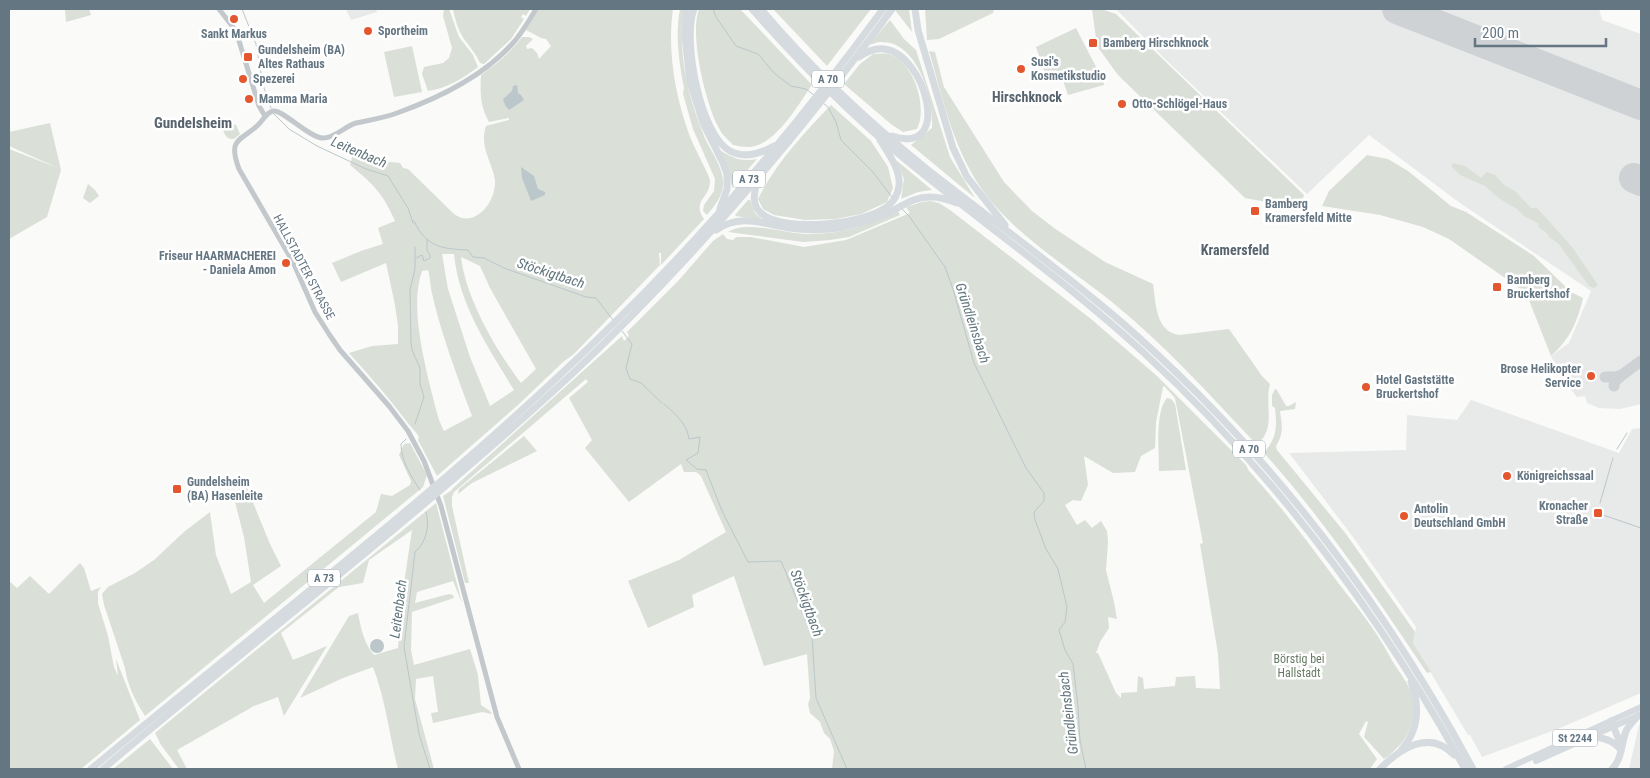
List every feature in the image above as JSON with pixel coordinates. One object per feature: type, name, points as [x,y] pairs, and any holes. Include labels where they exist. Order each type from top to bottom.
[{"type":"highway","points":[[686,9],[686,57],[690,82],[703,123],[727,174],[727,189],[722,218],[707,234]]},
{"type":"highway","points":[[694,9],[691,16],[690,35],[694,75],[699,96],[713,133],[725,148],[745,156],[755,154],[778,144]]},
{"type":"highway","name":"A 70","points":[[752,9],[817,79],[876,134],[1115,327],[1202,409],[1258,469],[1298,516],[1349,583],[1404,664],[1465,769]]},
{"type":"highway","name":"A 70","points":[[762,9],[820,72],[886,134],[1104,308],[1208,405],[1270,472],[1329,544],[1394,636],[1443,715],[1473,769]]},
{"type":"highway","name":"A 73","points":[[842,70],[854,59],[881,18],[883,9]]},
{"type":"highway","name":"A 73","points":[[103,769],[422,507],[490,448],[611,332],[707,234],[758,178],[881,18],[892,9]]},
{"type":"highway","points":[[916,9],[918,30],[947,132],[961,166],[984,200],[1017,238]]},
{"type":"highway","points":[[854,59],[873,50],[891,50],[899,54],[907,62],[920,81],[929,117],[924,130],[917,137],[907,140],[886,134]]},
{"type":"highway","name":"A 73","points":[[722,218],[778,144],[815,105]]},
{"type":"highway","points":[[722,218],[812,230],[857,224],[893,206],[899,185],[897,172],[890,156],[876,134]]},
{"type":"highway","points":[[758,178],[754,193],[756,206],[762,214],[773,220],[801,224],[830,224],[847,221],[920,198],[933,196],[962,205]]},
{"type":"highway","name":"A 73","points":[[91,769],[395,520],[571,370]]},
{"type":"highway","points":[[1397,755],[1411,736],[1417,718],[1416,696],[1404,664]]},
{"type":"highway","points":[[1620,750],[1628,728],[1640,714]]},
{"type":"highway","points":[[1612,724],[1619,740],[1620,750],[1619,759],[1612,769]]},
{"type":"highway","points":[[1591,737],[1609,740],[1620,750]]},
{"type":"highway","points":[[1380,769],[1397,755],[1418,743],[1436,742],[1444,745],[1465,769]]},
{"type":"main road","name":"St 2244","points":[[1517,769],[1591,737],[1641,707]]},
{"type":"main road","name":"St 2244","points":[[1506,769],[1640,714]]},
{"type":"street","points":[[219,9],[236,31],[260,106],[270,113],[281,113],[303,130],[320,138],[326,138],[350,126],[396,113],[466,81],[491,64],[512,44],[536,9]]},
{"type":"street","name":"HALLSTADTER STRASSE","points":[[270,113],[236,144],[234,153],[239,169],[293,262],[315,312],[328,334],[401,422],[431,476],[441,506],[495,711],[503,734],[520,769]]},
{"type":"shaded area","points":[[346,9],[376,9],[377,12],[351,20]]},
{"type":"shaded area","points":[[1116,9],[1599,9],[1602,20],[1641,34],[1641,404],[1620,409],[1599,408],[1587,403],[1585,396],[1577,397],[1559,375],[1551,356],[1569,343],[1591,291],[1460,203],[1369,135],[1307,194],[1164,58]]},
{"type":"shaded area","points":[[517,85],[518,93],[524,100],[509,110],[503,99],[512,91],[513,86]]},
{"type":"shaded area","points":[[521,167],[534,176],[538,189],[545,192],[545,195],[531,201],[522,178]]},
{"type":"shaded area","points":[[1471,400],[1619,453],[1632,429],[1641,428],[1641,693],[1560,728],[1482,757],[1413,643],[1416,627],[1353,537],[1289,453],[1406,450],[1407,415],[1457,420]]},
{"type":"shaded area","points":[[374,639],[380,639],[384,646],[380,653],[374,653],[370,649],[370,643]]},
{"type":"shaded area","points":[[1641,724],[1641,769],[1629,769],[1639,725]]},
{"type":"green space","points":[[89,9],[91,15],[66,22],[65,10]]},
{"type":"green space","points":[[444,9],[449,9],[459,37],[473,55],[478,67],[454,82],[428,91],[422,74],[424,67],[443,63],[449,58],[452,48],[443,16]]},
{"type":"green space","points":[[453,9],[530,9],[526,16],[523,14],[521,17],[524,19],[511,39],[484,64],[480,63],[462,36]]},
{"type":"green space","points":[[539,9],[673,9],[671,40],[676,88],[689,134],[710,180],[708,191],[700,203],[704,219],[661,265],[661,253],[659,253],[660,265],[574,354],[437,476],[418,440],[419,437],[349,353],[372,346],[398,344],[395,305],[386,263],[341,282],[332,263],[383,244],[378,228],[395,221],[377,190],[350,165],[353,154],[372,160],[400,163],[403,168],[408,169],[457,216],[470,218],[483,211],[491,199],[495,185],[484,141],[486,126],[509,120],[509,118],[489,122],[481,99],[481,75],[503,58],[522,37],[533,39],[526,46],[527,49],[532,48],[537,53],[539,59],[551,46],[546,39],[526,30]],"holes":[[[442,254],[454,254],[457,273],[468,308],[485,342],[514,390],[490,406],[470,357],[448,289]],[[461,257],[480,266],[490,288],[536,369],[521,383],[492,340],[476,307],[469,290]],[[428,270],[439,321],[472,416],[444,431],[431,390],[419,331],[417,299],[422,271]]]},
{"type":"green space","points":[[680,9],[683,9],[682,42],[685,73],[693,105],[704,136],[718,163],[723,181],[716,204],[707,215],[703,211],[704,205],[714,191],[715,179],[693,129],[683,94],[684,88],[678,39]]},
{"type":"green space","points":[[699,9],[740,9],[812,85],[785,123],[777,132],[759,145],[749,147],[733,145],[721,132],[715,119],[709,105],[700,70],[696,35],[696,20]]},
{"type":"green space","points":[[773,9],[871,9],[827,66]]},
{"type":"green space","points":[[909,9],[912,32],[895,10]]},
{"type":"green space","points":[[925,9],[994,9],[993,13],[939,39],[927,40]]},
{"type":"green space","points":[[1092,9],[1101,9],[1116,14],[1304,195],[1300,208],[1245,198],[1118,75],[1097,46]]},
{"type":"green space","points":[[890,20],[904,39],[916,50],[950,157],[975,198],[911,145],[932,128],[930,102],[921,74],[914,61],[904,51],[893,44],[880,42],[869,45]]},
{"type":"green space","points":[[1076,28],[1103,78],[1104,85],[1068,95],[1060,72],[1045,73],[1036,47]]},
{"type":"green space","points":[[412,46],[422,92],[394,97],[384,52]]},
{"type":"green space","points":[[929,51],[935,52],[944,87],[1004,182],[1032,211],[1105,262],[1153,284],[1158,315],[1165,328],[1171,332],[1179,335],[1229,329],[1262,376],[1270,384],[1267,431],[1257,445],[1150,335],[1112,302],[1040,248],[992,202],[979,185],[962,153],[943,102]]},
{"type":"green space","points":[[873,54],[889,54],[898,59],[912,75],[920,98],[920,120],[917,129],[903,132],[892,125],[844,84],[860,64]]},
{"type":"green space","points":[[831,105],[871,141],[888,167],[893,188],[887,202],[861,214],[836,219],[805,220],[774,215],[763,209],[758,199],[773,173],[781,161]]},
{"type":"green space","points":[[50,123],[61,170],[47,217],[9,239],[9,149],[58,168],[9,146],[9,132]]},
{"type":"green space","points":[[233,124],[236,125],[240,134],[234,139],[229,139],[222,128]]},
{"type":"green space","points":[[718,149],[736,158],[745,160],[757,159],[732,188],[730,177]]},
{"type":"green space","points":[[1367,155],[1388,159],[1408,171],[1451,206],[1466,212],[1534,256],[1571,292],[1583,298],[1572,330],[1551,356],[1527,295],[1449,239],[1423,227],[1380,215],[1322,206],[1329,191]]},
{"type":"green space","points":[[896,160],[932,190],[918,192],[901,199],[904,179]]},
{"type":"green space","points":[[1453,163],[1465,166],[1481,178],[1487,172],[1495,175],[1504,185],[1515,191],[1531,208],[1537,208],[1572,247],[1598,285],[1594,288],[1589,286],[1558,243],[1538,227],[1539,224],[1524,216],[1485,186],[1460,175],[1451,166]]},
{"type":"green space","points":[[88,184],[99,196],[90,203],[83,198]]},
{"type":"green space","points":[[750,200],[755,213],[761,220],[735,215]]},
{"type":"green space","name":"Börstig bei Hallstadt","points":[[931,201],[939,203],[950,210],[1091,319],[1157,376],[1246,465],[1296,526],[1365,618],[1407,683],[1412,695],[1413,719],[1407,735],[1391,754],[1384,759],[1364,737],[1368,722],[1366,721],[1359,734],[1377,759],[1370,769],[832,769],[834,751],[830,739],[824,733],[820,722],[810,713],[808,704],[810,698],[807,654],[764,666],[734,576],[692,595],[694,607],[648,628],[628,581],[679,560],[726,532],[701,476],[696,472],[684,472],[681,464],[629,502],[585,448],[592,440],[569,398],[588,382],[586,379],[454,492],[452,506],[469,583],[465,583],[443,496],[452,490],[622,336],[624,341],[629,336],[627,332],[679,280],[713,241],[723,234],[727,239],[733,240],[736,237],[751,237],[804,247],[846,240],[910,213],[906,207]],"holes":[[[1163,387],[1175,398],[1203,543],[1200,544],[1218,654],[1220,689],[1196,688],[1195,676],[1176,677],[1175,686],[1144,689],[1143,678],[1138,676],[1137,692],[1121,693],[1121,698],[1116,693],[1098,653],[1096,653],[1100,642],[1109,628],[1108,617],[1117,619],[1106,570],[1107,531],[1101,521],[1092,528],[1085,520],[1077,525],[1065,505],[1073,500],[1081,501],[1088,485],[1084,456],[1113,473],[1135,472],[1141,456],[1155,448],[1156,422]]]},
{"type":"green space","points":[[898,211],[900,215],[849,237],[830,240],[803,242],[728,232],[736,228],[756,227],[800,234],[822,234],[866,224]]},
{"type":"green space","points":[[1275,389],[1286,406],[1296,402],[1295,409],[1280,411],[1282,429],[1276,446],[1277,450],[1346,534],[1415,632],[1413,643],[1431,672],[1427,673],[1329,532],[1264,453],[1275,432],[1275,408],[1272,406],[1272,395]]},
{"type":"green space","points":[[1167,398],[1171,399],[1175,404],[1186,470],[1159,471],[1159,422],[1163,404]]},
{"type":"green space","points":[[524,436],[537,451],[472,483],[458,494],[459,489]]},
{"type":"green space","points":[[410,443],[427,475],[423,487],[145,716],[130,687],[104,605],[102,594],[108,587],[135,573],[154,560],[185,531],[210,512],[216,555],[231,594],[251,582],[244,537],[234,498],[239,491],[240,485],[245,483],[281,566],[253,585],[264,603],[376,512],[381,494],[392,496],[410,485],[411,481],[399,455],[404,444]]},
{"type":"green space","points":[[436,503],[462,603],[453,581],[417,592],[415,603],[449,594],[453,595],[454,598],[412,612],[411,650],[414,665],[470,649],[478,675],[481,705],[492,714],[482,712],[433,723],[431,713],[438,712],[433,676],[416,679],[415,699],[434,769],[398,769],[384,705],[373,667],[343,678],[300,698],[349,616],[358,613],[365,641],[374,655],[398,648],[402,597],[412,530],[369,560],[363,583],[339,587],[281,633],[293,660],[327,646],[284,716],[278,697],[254,706],[177,750],[187,769],[179,769],[161,745],[155,733]]},
{"type":"green space","points":[[80,563],[84,568],[91,591],[101,587],[98,592],[98,603],[108,636],[114,667],[118,676],[116,659],[140,720],[81,769],[9,769],[9,581],[17,588],[30,576],[49,594]]},
{"type":"green space","points":[[150,739],[173,769],[113,769]]},
{"type":"waterway","name":"Leitenbach","points":[[242,9],[256,44],[263,85],[271,108]]},
{"type":"waterway","name":"Gründleinsbach","points":[[713,9],[716,17],[736,46],[758,54],[774,73],[791,86],[806,89],[814,95]]},
{"type":"waterway","name":"Gründleinsbach","points":[[823,103],[828,107],[836,122],[841,140],[872,171],[892,197]]},
{"type":"waterway","name":"Leitenbach","points":[[274,114],[289,129],[317,146],[366,169],[388,176],[408,208],[413,223]]},
{"type":"waterway","name":"Gründleinsbach","points":[[902,209],[945,267],[974,363],[1026,468],[1044,493],[1044,501],[1034,512],[1035,520],[1046,549],[1058,569],[1067,607],[1065,622],[1059,630],[1065,650],[1073,664],[1080,741],[1086,769]]},
{"type":"waterway","name":"Stöckigtbach","points":[[414,221],[424,236],[436,245],[450,249],[468,250],[473,257],[484,258],[504,268],[586,297],[596,298],[613,320]]},
{"type":"waterway","points":[[416,258],[422,255],[424,261],[430,258],[427,250],[427,240]]},
{"type":"waterway","name":"Leitenbach","points":[[415,247],[415,269],[410,290],[411,342],[412,350],[420,368],[420,384],[424,397],[415,424]]},
{"type":"waterway","name":"Stöckigtbach","points":[[622,331],[632,344],[626,368],[630,379],[641,383],[662,403]]},
{"type":"waterway","name":"Stöckigtbach","points":[[664,404],[683,424],[689,439],[700,437],[698,453],[686,460],[697,469],[706,470],[722,511],[748,562],[781,561],[812,636],[816,698],[847,769]]},
{"type":"waterway","points":[[1617,449],[1627,433]]},
{"type":"waterway","name":"Leitenbach","points":[[406,439],[401,444],[401,450],[407,468],[420,490]]},
{"type":"waterway","points":[[1600,503],[1613,458]]},
{"type":"waterway","name":"Leitenbach","points":[[426,512],[428,523],[426,534],[422,544],[415,552],[404,647],[419,734],[430,769]]},
{"type":"waterway","points":[[1602,512],[1603,515],[1641,528]]},
{"type":"taxiway","points":[[1622,375],[1641,361]]},
{"type":"taxiway","points":[[1605,377],[1622,375],[1615,381],[1614,386]]},
{"type":"runway","points":[[1397,9],[1641,105]]},
{"type":"runway","points":[[1634,178],[1641,181]]},
{"type":"place","name":"Sankt Markus","points":[[234,19]]},
{"type":"place","name":"Sportheim","points":[[368,31]]},
{"type":"place","name":"Bamberg Hirschknock","points":[[1093,43]]},
{"type":"place","name":"Gundelsheim (BA) Altes Rathaus","points":[[248,57]]},
{"type":"place","name":"Susi's Kosmetikstudio","points":[[1021,69]]},
{"type":"place","name":"Spezerei","points":[[243,79]]},
{"type":"place","name":"Mamma Maria","points":[[249,99]]},
{"type":"place","name":"Otto-Schlögel-Haus","points":[[1122,104]]},
{"type":"place","name":"Bamberg Kramersfeld Mitte","points":[[1255,211]]},
{"type":"place","name":"Friseur HAARMACHEREI - Daniela Amon","points":[[286,263]]},
{"type":"place","name":"Bamberg Bruckertshof","points":[[1497,287]]},
{"type":"place","name":"Brose Helikopter Service","points":[[1591,376]]},
{"type":"place","name":"Hotel Gaststätte Bruckertshof","points":[[1366,387]]},
{"type":"place","name":"Königreichssaal","points":[[1507,476]]},
{"type":"place","name":"Gundelsheim (BA) Hasenleite","points":[[177,489]]},
{"type":"place","name":"Kronacher Straße","points":[[1598,513]]},
{"type":"place","name":"Antolin Deutschland GmbH","points":[[1404,516]]},
{"type":"district","name":"Hirschknock","points":[[1027,97]]},
{"type":"district","name":"Gundelsheim","points":[[193,123]]},
{"type":"district","name":"Kramersfeld","points":[[1235,250]]}]
